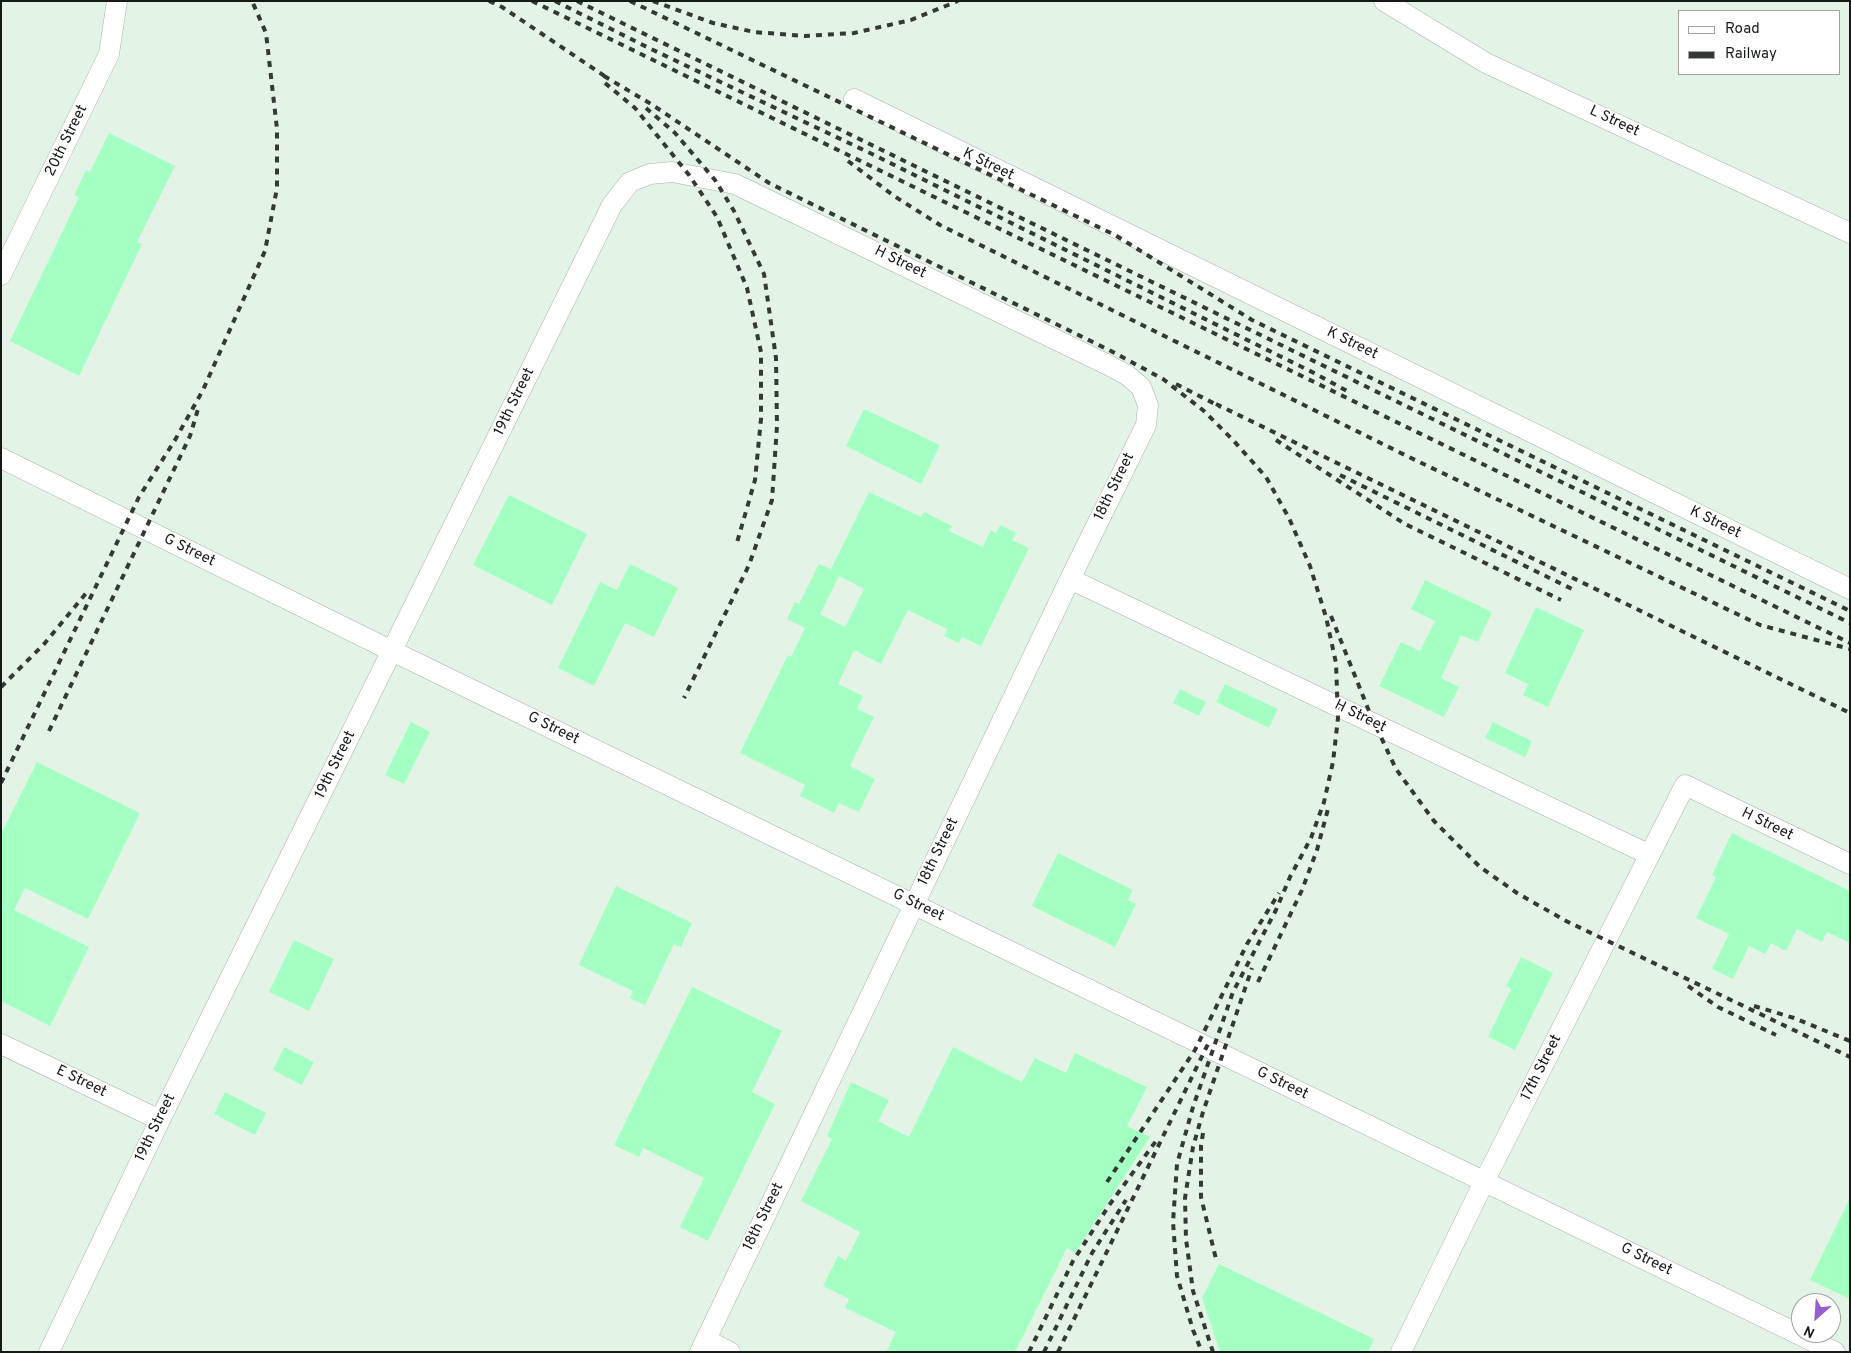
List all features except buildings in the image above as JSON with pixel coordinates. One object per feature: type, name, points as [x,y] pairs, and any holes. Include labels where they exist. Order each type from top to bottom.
[{"type":"lane","name":"20th Street","points":[[1,275],[109,54],[117,1]]},
{"type":"lane","name":"L Street","points":[[1384,1],[1486,62],[1850,233]]},
{"type":"lane","name":"K Street","points":[[854,99],[1850,590]]},
{"type":"lane","name":"H Street","points":[[630,182],[650,174],[672,172],[735,184],[1127,375],[1141,387],[1148,405]]},
{"type":"lane","name":"19th Street","points":[[49,1352],[160,1120],[612,205],[630,182]]},
{"type":"lane","name":"18th Street","points":[[703,1346],[1070,579],[1146,425],[1148,405]]},
{"type":"lane","name":"G Street","points":[[1,458],[392,652],[1835,1352]]},
{"type":"lane","name":"H Street","points":[[1070,579],[1650,855]]},
{"type":"lane","name":"H Street","points":[[1685,785],[1850,864]]},
{"type":"lane","name":"17th Street","points":[[1401,1352],[1484,1182],[1685,785]]},
{"type":"lane","name":"E Street","points":[[1,1044],[160,1120]]},
{"type":"lane","points":[[703,1346],[730,1352]]},
{"type":"shaded area","points":[[1,1],[1850,1],[1850,1352],[1,1352]]},
{"type":"railway","points":[[1,783],[139,497],[175,440],[203,390],[265,251],[277,188],[277,129],[266,33],[252,1]]},
{"type":"railway","points":[[489,1],[502,7],[609,79]]},
{"type":"railway","points":[[532,1],[1850,643]]},
{"type":"railway","points":[[555,1],[872,154],[1349,392]]},
{"type":"railway","points":[[577,1],[1850,623]]},
{"type":"railway","points":[[630,1],[1115,235],[1252,320],[1850,611]]},
{"type":"railway","points":[[653,1],[713,23],[754,32],[805,36],[854,33],[911,20],[958,1]]},
{"type":"railway","points":[[604,76],[651,104],[769,183],[1111,351],[1163,379],[1204,411],[1233,440],[1266,477],[1289,518],[1310,566],[1326,617],[1336,663],[1338,718],[1333,762],[1324,802],[1311,838],[1233,992],[1193,1107],[1177,1164],[1173,1222],[1177,1276],[1193,1330],[1202,1352]]},
{"type":"railway","points":[[605,83],[635,108],[689,175],[717,217],[747,288],[761,352],[761,419],[755,480],[736,546]]},
{"type":"railway","points":[[646,108],[675,133],[715,180],[734,211],[764,274],[776,358],[777,426],[772,500],[749,565],[684,698]]},
{"type":"railway","points":[[848,161],[894,196],[940,225],[1409,457],[1760,625],[1850,649]]},
{"type":"railway","points":[[1176,384],[1221,407]]},
{"type":"railway","points":[[1216,404],[1850,713]]},
{"type":"railway","points":[[49,731],[190,436],[198,409]]},
{"type":"railway","points":[[1276,440],[1405,524],[1561,600]]},
{"type":"railway","points":[[1340,475],[1576,591]]},
{"type":"railway","points":[[1,687],[45,643],[87,592]]},
{"type":"railway","points":[[1331,616],[1371,716],[1396,769],[1434,821],[1480,867],[1517,893],[1566,921],[1850,1057]]},
{"type":"railway","points":[[1258,982],[1302,890],[1317,850],[1328,809]]},
{"type":"railway","points":[[1107,1182],[1195,1050],[1247,944],[1279,893]]},
{"type":"railway","points":[[1213,1352],[1193,1291],[1186,1239],[1185,1198],[1193,1147],[1203,1112],[1252,968]]},
{"type":"railway","points":[[1688,986],[1718,1007],[1776,1035]]},
{"type":"railway","points":[[1754,1006],[1794,1018],[1850,1041]]},
{"type":"railway","points":[[1058,1352],[1208,1044]]},
{"type":"railway","points":[[1203,1133],[1201,1146],[1201,1197],[1216,1259]]},
{"type":"railway","points":[[1029,1352],[1073,1261],[1110,1204],[1156,1141]]},
{"type":"railway","points":[[1044,1352],[1092,1253],[1126,1200]]}]
